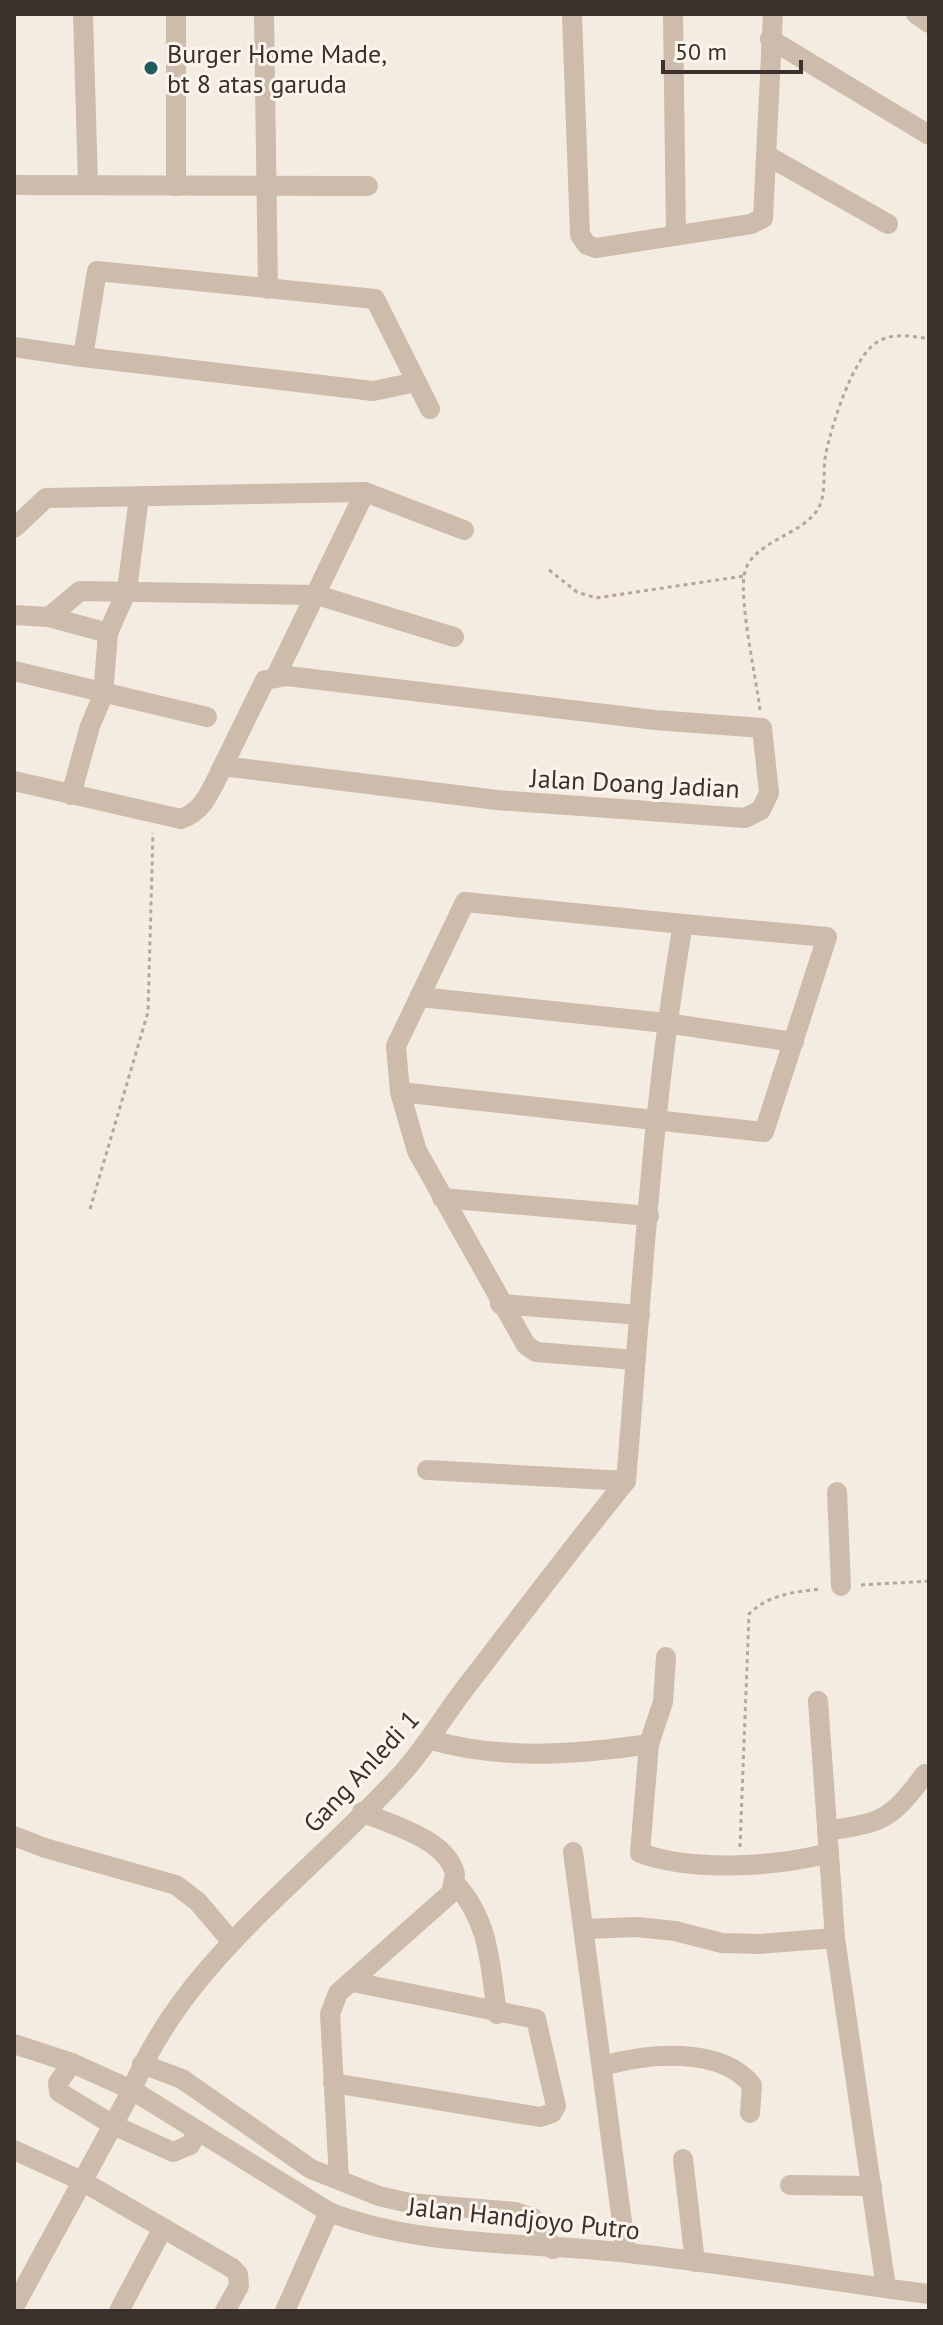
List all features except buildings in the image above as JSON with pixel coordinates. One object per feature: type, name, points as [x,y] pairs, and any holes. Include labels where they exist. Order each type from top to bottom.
[{"type":"street","points":[[83,14],[88,185]]},
{"type":"street","points":[[176,14],[176,186]]},
{"type":"street","points":[[264,14],[264,187],[268,289]]},
{"type":"street","points":[[572,14],[580,235],[587,245],[596,248],[760,221],[765,213],[773,14]]},
{"type":"street","points":[[673,14],[676,236]]},
{"type":"street","points":[[916,14],[929,23]]},
{"type":"street","points":[[770,39],[929,135]]},
{"type":"street","points":[[768,156],[888,224]]},
{"type":"street","points":[[14,185],[368,186]]},
{"type":"street","points":[[83,357],[97,271],[375,299],[430,409]]},
{"type":"street","points":[[14,347],[373,391],[416,382]]},
{"type":"street","points":[[276,676],[365,492]]},
{"type":"street","points":[[14,528],[46,498],[365,492],[464,530]]},
{"type":"street","points":[[71,795],[90,726],[103,695],[108,633],[127,590],[139,497]]},
{"type":"street","points":[[49,617],[80,591],[317,595],[454,637]]},
{"type":"street","points":[[14,615],[49,617],[108,633]]},
{"type":"street","points":[[14,671],[103,695],[207,717]]},
{"type":"street","points":[[14,781],[181,819],[197,812],[204,803],[259,690],[265,680],[276,676],[655,720],[762,728]]},
{"type":"street","name":"Jalan Doang Jadian","points":[[223,766],[497,800],[745,818],[761,810],[769,793],[762,728]]},
{"type":"street","points":[[400,1092],[764,1132],[827,937],[465,902],[396,1046],[400,1092],[417,1151],[500,1304],[526,1345],[536,1352],[636,1360]]},
{"type":"street","points":[[427,1470],[626,1481],[666,1023],[683,924]]},
{"type":"street","points":[[420,997],[666,1023],[794,1042]]},
{"type":"street","points":[[442,1198],[649,1216]]},
{"type":"street","points":[[500,1304],[640,1315]]},
{"type":"street","name":"Gang Anledi 1","points":[[14,2307],[132,2090],[142,2064],[232,1942],[431,1740],[459,1697],[626,1481]]},
{"type":"street","points":[[837,1492],[841,1586]]},
{"type":"street","points":[[666,1657],[663,1702],[649,1744],[640,1853],[659,1860],[740,1864],[782,1863],[829,1853]]},
{"type":"street","points":[[818,1701],[835,1938],[886,2288]]},
{"type":"street","points":[[431,1740],[491,1754],[606,1750],[649,1744]]},
{"type":"street","points":[[827,1831],[863,1825],[894,1814],[925,1774]]},
{"type":"street","points":[[339,2179],[330,2014],[338,1993],[451,1893],[455,1883],[453,1865],[444,1854],[362,1812]]},
{"type":"street","points":[[14,1836],[45,1848],[154,1867],[198,1902],[232,1942]]},
{"type":"street","points":[[573,1852],[626,2252]]},
{"type":"street","points":[[455,1883],[477,1911],[486,1941],[497,2014]]},
{"type":"street","points":[[584,1929],[637,1927],[675,1931],[722,1943],[760,1944],[835,1938]]},
{"type":"street","points":[[333,2083],[540,2117],[552,2113],[556,2106],[536,2019],[497,2014],[353,1982]]},
{"type":"street","name":"Jalan Handjoyo Putro","points":[[14,2044],[72,2063],[132,2090],[329,2212],[359,2224],[438,2240],[626,2252],[929,2294]]},
{"type":"street","points":[[603,2066],[636,2059],[669,2057],[720,2062],[752,2085],[750,2113]]},
{"type":"street","points":[[72,2063],[58,2083],[59,2092],[113,2125],[173,2152],[190,2145],[198,2131]]},
{"type":"street","points":[[142,2064],[182,2079],[300,2162],[379,2196],[409,2203],[515,2212],[533,2218],[542,2227],[553,2249]]},
{"type":"street","points":[[14,2150],[82,2181],[238,2274],[239,2286],[225,2311]]},
{"type":"street","points":[[683,2159],[695,2262]]},
{"type":"street","points":[[790,2185],[872,2186]]},
{"type":"street","points":[[285,2311],[329,2212]]},
{"type":"street","points":[[119,2311],[163,2228]]},
{"type":"path","points":[[762,728],[744,576],[754,558],[807,521],[820,505],[832,429],[858,362],[867,349],[891,337],[929,339]]},
{"type":"path","points":[[549,570],[577,592],[596,598],[744,576]]},
{"type":"path","points":[[90,1209],[148,1012],[153,831]]},
{"type":"path","points":[[740,1864],[749,1614],[760,1603],[780,1595],[841,1586],[929,1581]]},
{"type":"place","name":"Burger Home Made, bt 8 atas garuda","points":[[151,68]]}]
